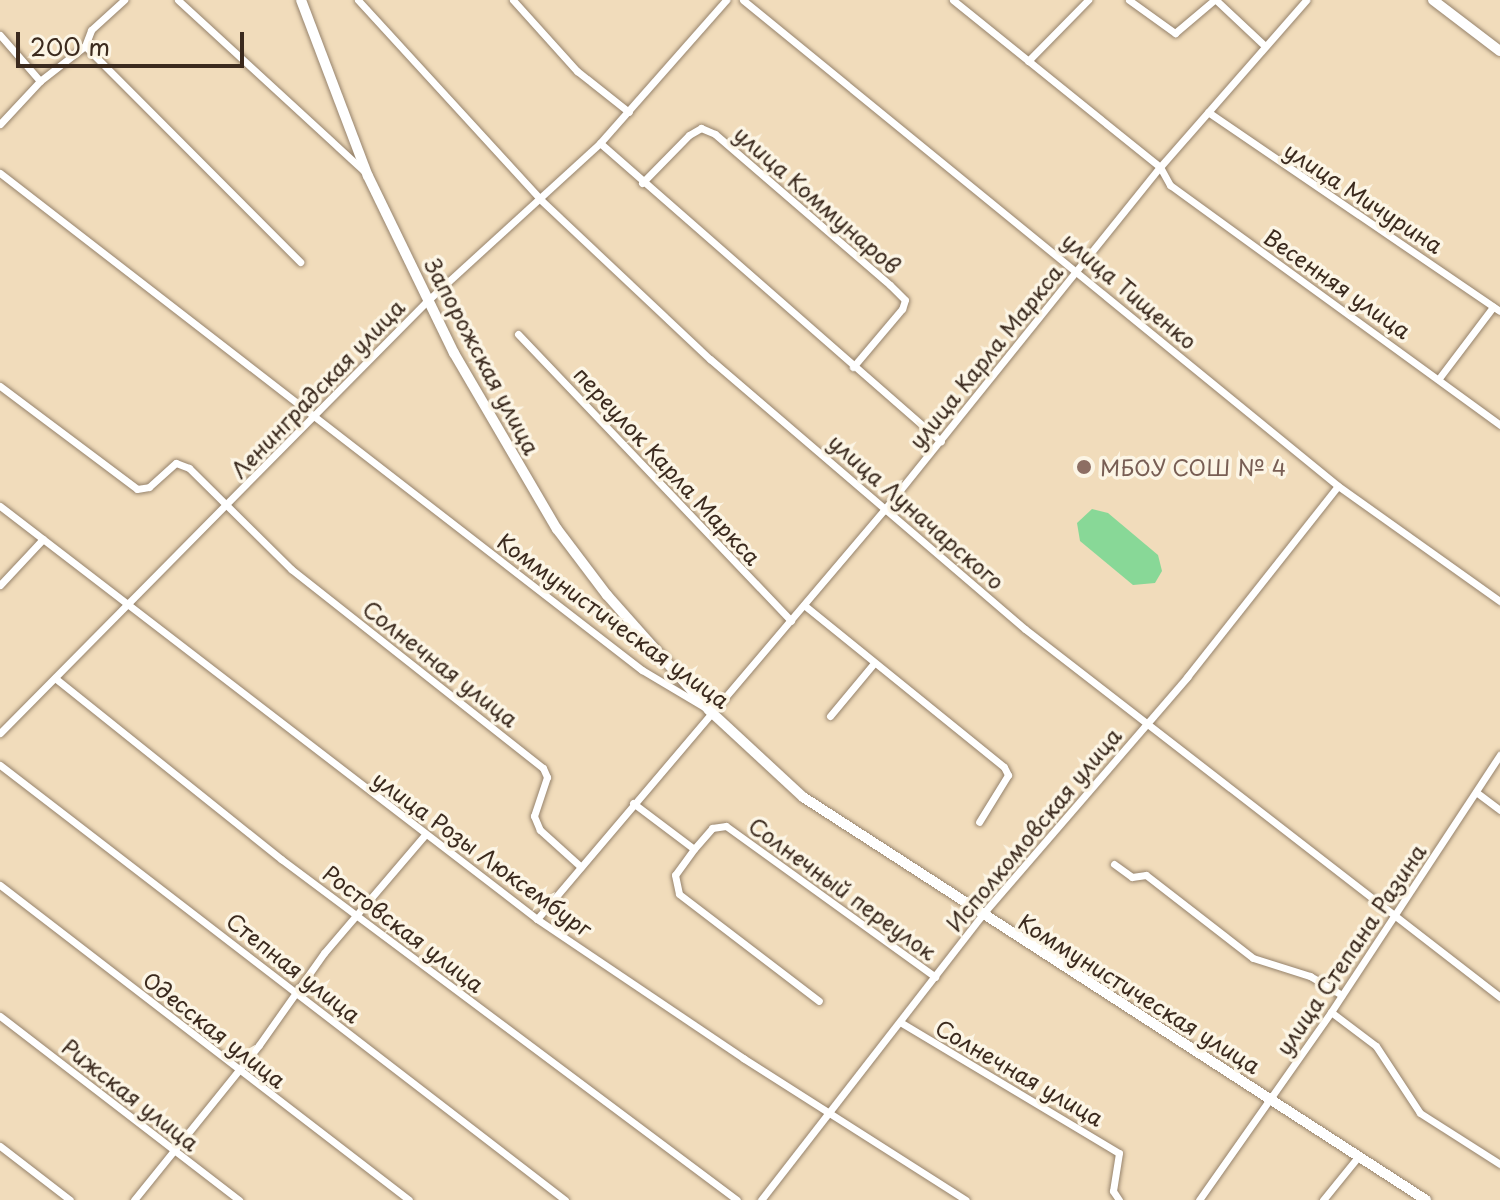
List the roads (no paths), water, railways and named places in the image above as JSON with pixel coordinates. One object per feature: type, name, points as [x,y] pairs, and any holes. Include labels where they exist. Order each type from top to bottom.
[{"type":"main road","points":[[301,0],[368,176]]},
{"type":"main road","points":[[1433,0],[1500,51]]},
{"type":"main road","name":"Запорожская улица","points":[[368,176],[426,302],[557,529],[607,595],[709,710]]},
{"type":"main road","name":"Коммунистическая улица","points":[[709,710],[803,797],[981,916],[1426,1200]]},
{"type":"street","points":[[0,124],[40,81],[85,46],[91,30],[124,0]]},
{"type":"street","name":"Запорожская улица","points":[[178,0],[368,176]]},
{"type":"street","name":"улица Луначарского","points":[[358,0],[541,200],[710,359],[884,510],[1144,723],[1500,997]]},
{"type":"street","points":[[513,0],[577,71],[629,112]]},
{"type":"street","name":"Ленинградская улица","points":[[0,733],[426,302],[600,143],[726,0]]},
{"type":"street","name":"улица Тищенко","points":[[743,0],[1078,268],[1338,486],[1500,601]]},
{"type":"street","name":"Весенняя улица","points":[[953,0],[1160,167],[1170,185],[1440,377],[1500,425]]},
{"type":"street","points":[[1028,61],[1088,0]]},
{"type":"street","points":[[1129,0],[1175,33],[1215,0],[1265,46]]},
{"type":"street","name":"улица Карла Маркса","points":[[537,919],[709,710],[791,621],[884,510],[1160,167],[1306,0]]},
{"type":"street","points":[[0,35],[40,81]]},
{"type":"street","points":[[85,46],[300,262]]},
{"type":"street","name":"улица Мичурина","points":[[1208,112],[1496,309]]},
{"type":"street","name":"улица Коммунаров","points":[[642,183],[689,135],[701,128],[715,134],[890,285],[905,300],[902,309],[853,367]]},
{"type":"street","points":[[600,143],[642,183],[941,441]]},
{"type":"street","name":"Коммунистическая улица","points":[[0,173],[311,418],[642,670],[709,710]]},
{"type":"street","points":[[1440,377],[1496,309]]},
{"type":"street","name":"переулок Карла Маркса","points":[[518,334],[791,621]]},
{"type":"street","points":[[0,386],[137,489],[149,487],[176,463],[189,468],[227,505]]},
{"type":"street","name":"Исполкомовская улица","points":[[761,1200],[981,916],[1338,486]]},
{"type":"street","name":"Солнечная улица","points":[[227,505],[291,569],[543,768],[547,777],[534,816],[540,830],[581,867]]},
{"type":"street","name":"улица Розы Люксембург","points":[[0,506],[424,836],[537,919],[828,1114],[966,1200]]},
{"type":"street","points":[[0,585],[43,539]]},
{"type":"street","points":[[804,605],[1004,767],[1008,775],[979,822]]},
{"type":"street","points":[[830,716],[874,663]]},
{"type":"street","name":"Ростовская улица","points":[[55,678],[356,915],[737,1200]]},
{"type":"street","name":"улица Степана Разина","points":[[1199,1200],[1331,1012],[1500,755]]},
{"type":"street","name":"Степная улица","points":[[0,765],[565,1200]]},
{"type":"street","points":[[1476,792],[1500,810]]},
{"type":"street","points":[[633,803],[694,849],[675,875],[679,894],[819,1001]]},
{"type":"street","name":"Солнечный переулок","points":[[694,849],[712,828],[726,826],[935,977]]},
{"type":"street","points":[[134,1200],[356,915],[424,836]]},
{"type":"street","points":[[1114,864],[1132,877],[1146,875],[1253,958],[1310,976],[1342,995]]},
{"type":"street","name":"Одесская улица","points":[[0,885],[409,1200]]},
{"type":"street","points":[[1331,1012],[1376,1046],[1420,1113],[1500,1164]]},
{"type":"street","name":"Рижская улица","points":[[0,1016],[239,1200]]},
{"type":"street","name":"Солнечная улица","points":[[900,1022],[1119,1153],[1113,1191],[1119,1200]]},
{"type":"street","points":[[0,1146],[70,1200]]},
{"type":"street","points":[[1323,1200],[1358,1157]]},
{"type":"place","name":"МБОУ СОШ № 4","points":[[1084,467]]}]
